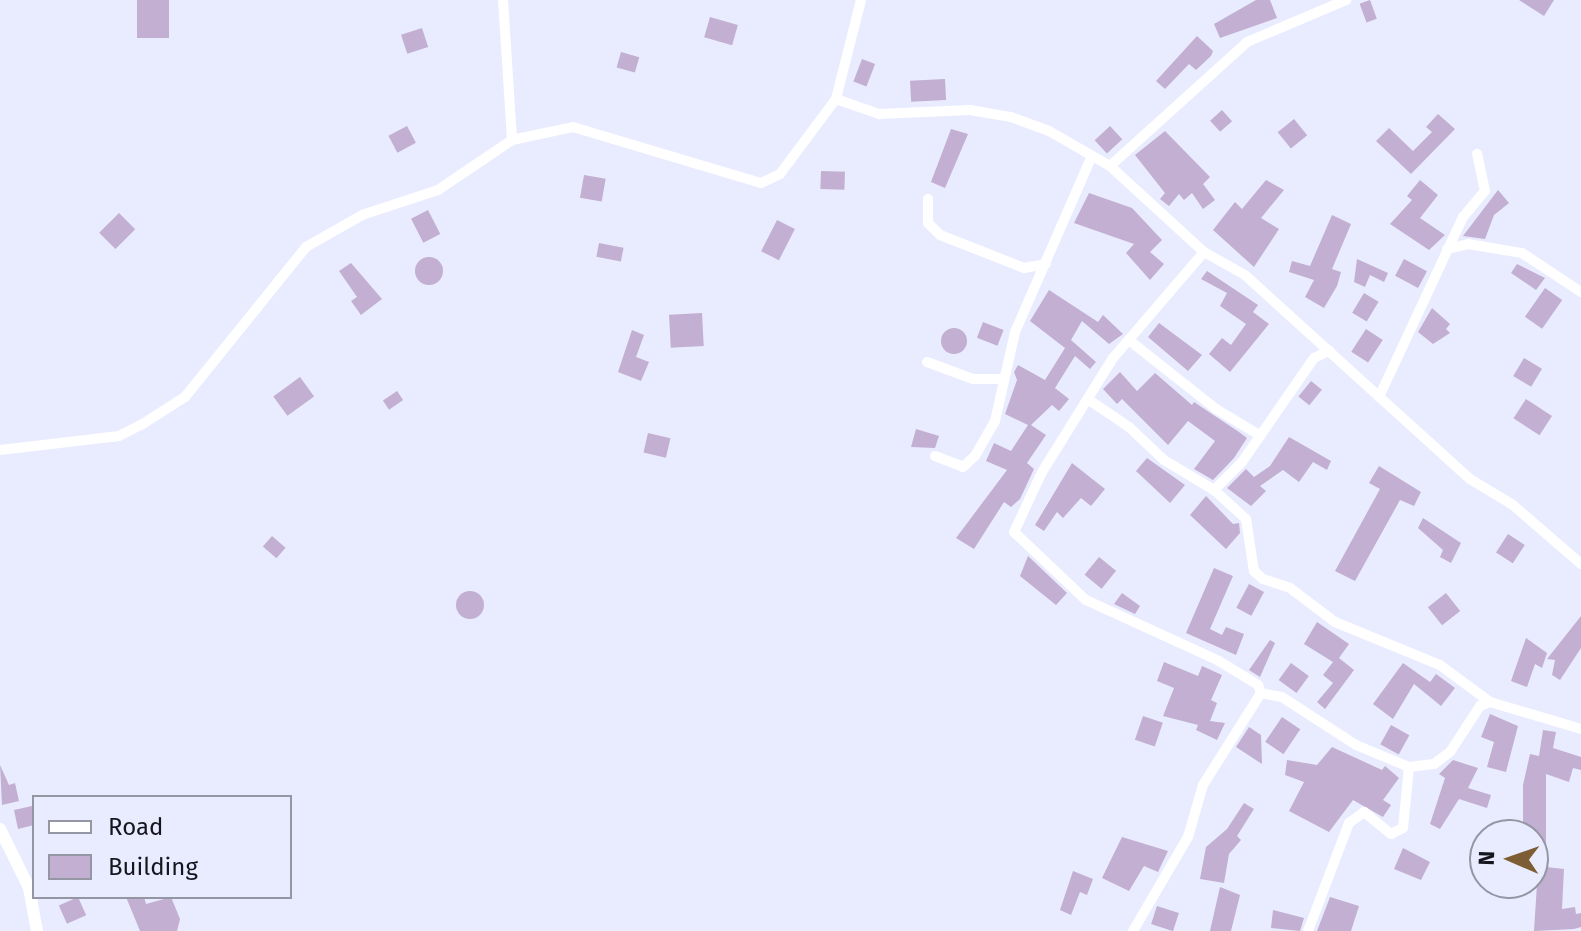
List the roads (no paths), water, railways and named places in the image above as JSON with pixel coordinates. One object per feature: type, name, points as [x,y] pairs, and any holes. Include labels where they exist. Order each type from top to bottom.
[{"type":"street","points":[[503,0],[512,140]]},
{"type":"street","points":[[0,450],[119,436],[141,425],[185,397],[306,247],[362,215],[438,190],[512,140],[573,127],[761,183],[780,174],[836,99],[861,0]]},
{"type":"street","points":[[1110,166],[1247,42],[1346,0]]},
{"type":"street","points":[[836,99],[879,114],[970,110],[1011,117],[1110,166],[1204,252],[1245,275],[1470,479],[1513,505],[1581,564]]},
{"type":"street","points":[[1379,397],[1463,217],[1485,191],[1477,154]]},
{"type":"street","points":[[935,456],[963,467],[975,456],[995,421],[1000,379],[1092,156]]},
{"type":"street","points":[[928,199],[928,223],[940,235],[1024,268],[1046,264]]},
{"type":"street","points":[[1447,249],[1468,244],[1522,253],[1581,292]]},
{"type":"street","points":[[1204,252],[1113,358],[1042,472],[1014,532],[1086,600],[1219,661],[1258,685],[1261,693]]},
{"type":"street","points":[[1130,341],[1216,409],[1261,436]]},
{"type":"street","points":[[1214,490],[1261,436],[1314,358],[1329,351]]},
{"type":"street","points":[[927,362],[973,379],[1000,379]]},
{"type":"street","points":[[1089,400],[1129,427],[1164,460],[1214,490],[1246,519],[1254,571],[1263,579],[1290,588],[1335,622],[1440,665],[1490,702],[1581,729]]},
{"type":"street","points":[[1261,693],[1282,697],[1356,745],[1409,767],[1434,764],[1450,752],[1480,706],[1490,702]]},
{"type":"street","points":[[1133,931],[1188,837],[1198,799],[1224,745],[1261,693]]},
{"type":"street","points":[[1308,931],[1349,823],[1364,812],[1391,834],[1403,828],[1409,767]]},
{"type":"street","points":[[0,829],[29,888],[37,931]]}]
